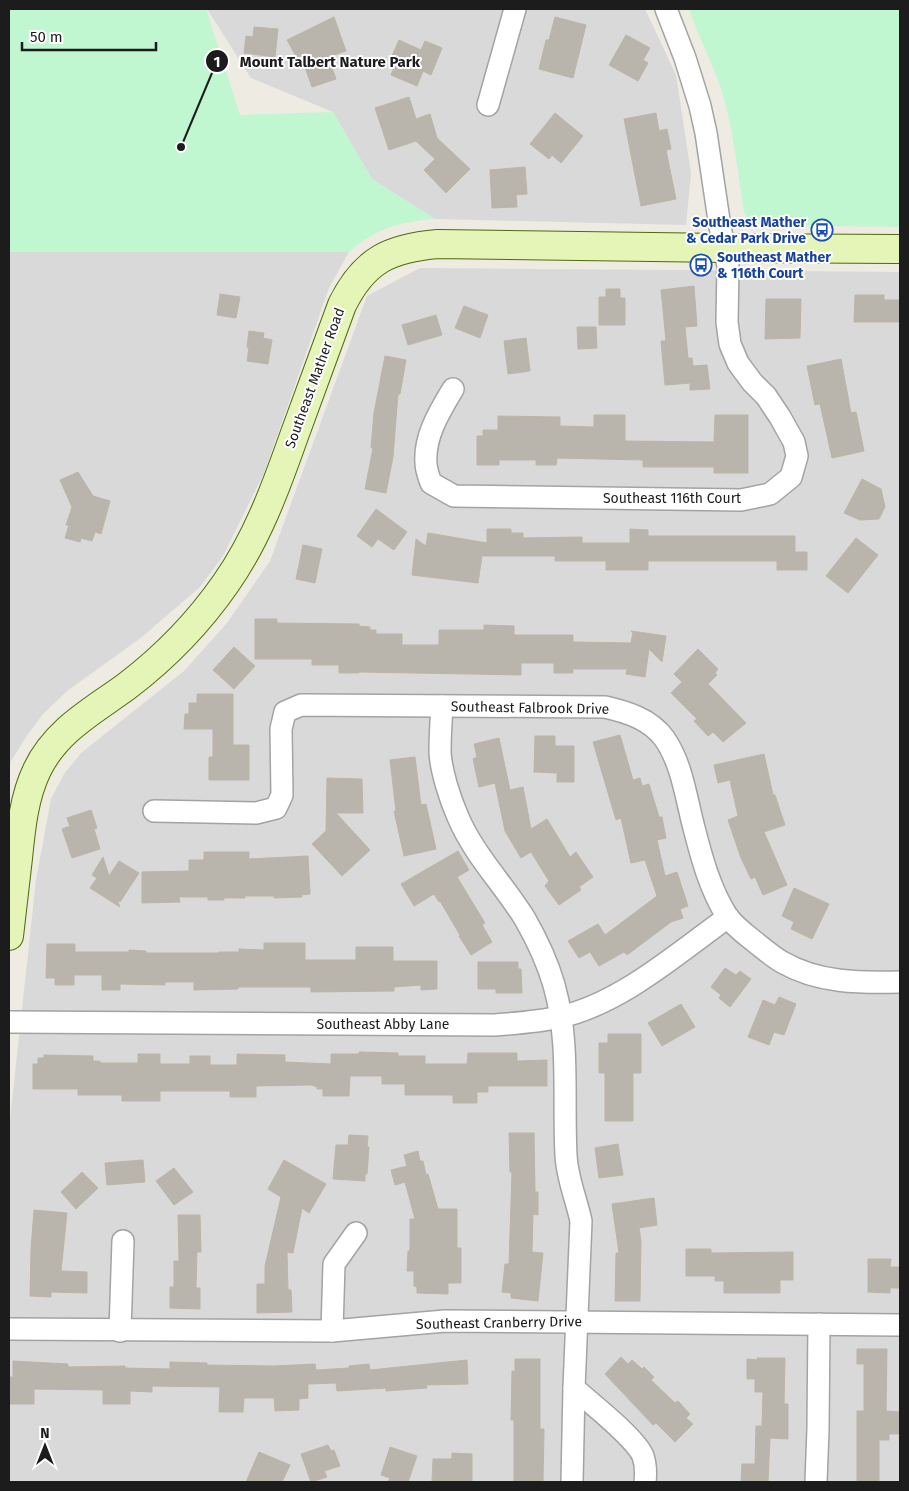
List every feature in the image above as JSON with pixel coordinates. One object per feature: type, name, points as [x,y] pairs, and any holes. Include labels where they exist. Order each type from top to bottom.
[{"type":"street","points":[[488,105],[515,9]]},
{"type":"street","name":"Southeast 116th Court","points":[[453,389],[437,416],[427,445],[426,464],[431,483],[454,496],[741,500],[770,494],[791,477],[797,456],[794,442],[766,396],[752,382],[738,363],[730,344],[727,322],[728,266],[706,133],[700,106],[685,58],[666,9]]},
{"type":"street","name":"Southeast Mather Road","points":[[9,936],[15,828],[37,770],[54,744],[79,720],[127,686],[174,646],[213,602],[242,558],[260,522],[285,462],[342,305],[355,281],[368,268],[385,256],[401,250],[438,244],[900,249]]},
{"type":"street","name":"Southeast Falbrook Drive","points":[[154,811],[256,813],[276,808],[282,795],[281,729],[285,712],[302,706],[605,707],[627,711],[647,722],[663,737],[675,757],[706,874],[728,917],[735,925],[781,962],[805,973],[859,983],[900,982]]},
{"type":"street","points":[[442,706],[440,754],[447,785],[458,818],[476,849],[524,918],[542,951],[554,985],[562,1017],[566,1050],[566,1155],[568,1178],[576,1199],[581,1221],[572,1482]]},
{"type":"street","name":"Southeast Abby Lane","points":[[9,1022],[495,1025],[532,1022],[562,1017],[601,1003],[631,987],[728,917]]},
{"type":"street","points":[[332,1331],[334,1264],[356,1233]]},
{"type":"street","points":[[120,1331],[123,1241]]},
{"type":"street","name":"Southeast Cranberry Drive","points":[[9,1329],[332,1331],[445,1321],[900,1325]]},
{"type":"street","points":[[816,1482],[819,1324]]},
{"type":"street","points":[[574,1388],[634,1442],[642,1455],[647,1470],[646,1482]]},
{"type":"shaded area","points":[[207,9],[645,9],[676,75],[691,173],[686,225],[435,219],[372,179],[333,112],[251,78]]},
{"type":"shaded area","points":[[9,252],[349,252],[329,288],[264,473],[223,556],[200,587],[142,637],[67,691],[43,714],[11,761],[9,769]]},
{"type":"shaded area","points":[[420,268],[900,272],[900,1482],[9,1482],[9,1129],[36,880],[51,799],[64,774],[81,753],[184,671],[227,623],[270,561],[367,296]]},
{"type":"green space","points":[[9,9],[206,9],[240,115],[333,112],[372,179],[435,219],[400,224],[378,232],[368,237],[349,252],[9,252]]},
{"type":"green space","points":[[689,9],[900,9],[900,227],[759,225],[748,220],[744,212],[733,140],[724,98]]},
{"type":"building","points":[[334,17],[346,51],[328,57],[336,79],[312,87],[301,56],[297,58],[287,40]]},
{"type":"building","points":[[555,17],[586,25],[573,78],[539,69],[546,40],[549,40]]},
{"type":"building","points":[[254,27],[278,29],[275,57],[244,53],[246,36],[253,37]]},
{"type":"building","points":[[626,35],[650,48],[643,60],[648,63],[638,81],[609,65]]},
{"type":"building","points":[[399,40],[421,50],[425,41],[442,48],[431,75],[423,71],[417,86],[391,75],[397,60],[391,58]]},
{"type":"building","points":[[409,97],[416,119],[430,114],[437,138],[470,169],[446,193],[424,170],[435,159],[416,141],[389,150],[375,108]]},
{"type":"building","points":[[555,113],[583,136],[561,163],[552,155],[549,159],[530,144]]},
{"type":"building","points":[[656,113],[659,131],[667,129],[671,149],[666,150],[676,199],[641,206],[624,119]]},
{"type":"building","points":[[525,167],[527,194],[516,195],[517,207],[492,208],[490,170]]},
{"type":"building","points":[[694,286],[697,326],[685,327],[688,358],[692,358],[693,366],[707,365],[710,389],[690,390],[690,383],[665,385],[661,341],[666,341],[661,290]]},
{"type":"building","points":[[606,289],[620,289],[620,298],[625,298],[625,325],[599,325],[599,297],[606,297]]},
{"type":"building","points":[[220,294],[240,297],[236,318],[217,315]]},
{"type":"building","points":[[855,295],[884,295],[884,300],[900,300],[900,322],[854,322]]},
{"type":"building","points":[[766,299],[801,299],[800,338],[765,339]]},
{"type":"building","points":[[464,306],[488,315],[480,338],[455,328]]},
{"type":"building","points":[[436,315],[442,335],[408,345],[402,325]]},
{"type":"building","points":[[577,327],[596,327],[597,348],[578,349]]},
{"type":"building","points":[[249,331],[264,333],[263,338],[272,340],[268,364],[247,361]]},
{"type":"building","points":[[526,338],[530,371],[508,374],[504,341]]},
{"type":"building","points":[[385,356],[406,360],[400,394],[398,394],[393,457],[386,493],[365,489],[373,448],[371,448],[374,413]]},
{"type":"building","points":[[841,359],[851,413],[856,412],[864,451],[832,458],[820,404],[815,405],[807,366]]},
{"type":"building","points":[[594,415],[625,415],[625,441],[714,442],[715,415],[748,415],[748,473],[714,473],[714,467],[643,467],[643,460],[557,458],[556,465],[536,465],[536,460],[499,460],[499,465],[477,465],[477,436],[483,436],[483,430],[498,430],[498,416],[560,417],[560,426],[594,427]]},
{"type":"building","points":[[78,472],[93,496],[110,501],[101,534],[95,532],[92,541],[81,538],[80,542],[65,538],[69,525],[66,525],[72,507],[60,480]]},
{"type":"building","points":[[862,479],[881,489],[885,507],[879,519],[860,520],[844,513]]},
{"type":"building","points":[[376,509],[407,532],[394,550],[378,539],[372,547],[357,536]]},
{"type":"building","points":[[487,529],[511,529],[511,533],[523,533],[523,538],[582,537],[582,543],[630,543],[630,529],[648,530],[648,536],[795,536],[795,552],[807,552],[807,570],[777,570],[777,561],[648,561],[648,570],[606,570],[606,561],[555,561],[555,556],[482,556],[478,583],[412,575],[416,539],[426,546],[428,533],[487,543]]},
{"type":"building","points":[[856,538],[878,555],[848,593],[826,576]]},
{"type":"building","points":[[303,545],[322,549],[315,583],[296,579]]},
{"type":"building","points":[[255,619],[277,619],[277,623],[359,624],[359,626],[370,627],[370,630],[376,630],[376,634],[402,634],[402,645],[439,645],[439,630],[484,630],[484,625],[514,626],[514,635],[573,635],[573,642],[631,643],[633,632],[631,631],[666,636],[662,662],[649,649],[645,677],[626,674],[627,669],[573,669],[573,673],[554,673],[554,663],[521,663],[521,675],[339,673],[339,665],[312,665],[312,659],[255,659]]},
{"type":"building","points":[[234,647],[255,666],[234,689],[213,670]]},
{"type":"building","points":[[698,649],[718,669],[715,673],[717,675],[708,684],[746,723],[723,742],[713,732],[708,736],[694,721],[697,719],[671,693],[682,682],[674,674]]},
{"type":"building","points":[[197,694],[233,694],[233,745],[249,745],[249,780],[209,780],[209,757],[213,757],[213,729],[184,729],[185,714],[189,714],[189,703],[197,703]]},
{"type":"building","points":[[620,735],[633,780],[640,778],[642,786],[649,784],[659,817],[662,817],[666,838],[657,840],[665,876],[677,872],[688,906],[680,909],[683,918],[671,922],[627,955],[624,952],[599,966],[590,952],[579,958],[568,941],[598,924],[605,935],[657,896],[645,860],[631,863],[621,818],[616,820],[593,742]]},
{"type":"building","points":[[535,736],[555,736],[555,746],[574,746],[574,782],[557,782],[557,773],[534,772]]},
{"type":"building","points":[[499,738],[510,790],[523,787],[531,829],[547,819],[570,857],[576,852],[593,877],[579,887],[581,890],[559,905],[545,886],[549,881],[531,852],[521,858],[505,831],[495,783],[479,787],[473,759],[477,757],[474,744]]},
{"type":"building","points":[[764,754],[773,795],[775,795],[785,825],[764,832],[787,885],[763,895],[755,877],[751,879],[741,858],[728,820],[738,816],[730,780],[718,783],[714,765]]},
{"type":"building","points":[[415,757],[421,805],[426,804],[436,849],[404,856],[394,811],[396,811],[390,760]]},
{"type":"building","points":[[327,778],[362,779],[363,813],[336,813],[370,850],[342,876],[312,844],[326,831]]},
{"type":"building","points":[[91,810],[97,828],[94,829],[100,849],[72,858],[62,829],[70,826],[67,818]]},
{"type":"building","points":[[458,851],[469,870],[457,877],[485,923],[482,925],[492,942],[471,955],[434,894],[414,906],[401,884]]},
{"type":"building","points":[[204,852],[249,852],[249,859],[308,856],[310,894],[301,895],[302,897],[274,898],[274,896],[245,896],[245,898],[224,898],[224,900],[208,900],[208,897],[179,897],[180,902],[142,903],[142,872],[189,871],[189,860],[204,860]]},
{"type":"building","points":[[103,857],[109,876],[119,861],[139,873],[120,902],[117,900],[120,907],[90,888],[97,878],[92,875]]},
{"type":"building","points":[[794,888],[829,904],[812,939],[791,929],[794,922],[782,916]]},
{"type":"building","points":[[264,943],[305,943],[305,960],[356,960],[356,947],[393,947],[393,961],[437,961],[437,989],[421,990],[421,985],[394,987],[394,991],[311,992],[311,987],[238,987],[238,989],[194,990],[194,982],[165,982],[165,985],[120,984],[120,990],[102,990],[102,975],[74,975],[74,985],[55,985],[55,978],[46,978],[47,944],[75,944],[75,952],[129,952],[129,950],[146,951],[146,953],[219,953],[239,952],[239,949],[264,950]]},
{"type":"building","points":[[478,962],[518,962],[518,969],[521,969],[522,993],[496,993],[496,989],[478,989]]},
{"type":"building","points":[[725,968],[736,975],[740,971],[751,979],[730,1007],[719,998],[721,995],[711,987]]},
{"type":"building","points":[[779,997],[796,1004],[784,1035],[774,1032],[769,1045],[748,1037],[763,1000],[775,1005]]},
{"type":"building","points":[[681,1004],[695,1027],[662,1046],[648,1023]]},
{"type":"building","points":[[608,1034],[641,1034],[641,1073],[633,1073],[633,1121],[605,1121],[605,1073],[599,1073],[599,1043],[608,1043]]},
{"type":"building","points":[[359,1052],[398,1053],[398,1056],[425,1056],[425,1064],[467,1064],[468,1053],[517,1053],[517,1061],[547,1060],[547,1086],[488,1086],[488,1092],[477,1092],[477,1103],[453,1103],[453,1095],[405,1095],[405,1084],[382,1084],[382,1076],[350,1076],[349,1096],[323,1096],[323,1089],[317,1089],[317,1087],[311,1085],[256,1086],[256,1097],[230,1097],[230,1091],[160,1091],[160,1101],[122,1101],[122,1095],[78,1095],[78,1089],[33,1089],[33,1064],[38,1064],[38,1058],[44,1058],[44,1055],[93,1056],[93,1061],[100,1061],[100,1063],[138,1063],[138,1054],[160,1054],[160,1064],[190,1064],[190,1056],[210,1056],[210,1065],[237,1065],[237,1054],[285,1055],[285,1062],[331,1064],[331,1054],[359,1054]]},
{"type":"building","points":[[509,1133],[534,1133],[535,1192],[538,1192],[538,1215],[533,1214],[532,1252],[543,1253],[538,1301],[511,1298],[511,1293],[502,1292],[505,1264],[509,1264],[512,1172],[510,1172]]},
{"type":"building","points":[[349,1135],[368,1136],[367,1147],[369,1147],[365,1181],[333,1179],[336,1145],[348,1145]]},
{"type":"building","points":[[618,1144],[623,1175],[599,1178],[595,1148]]},
{"type":"building","points":[[418,1151],[420,1161],[423,1161],[426,1175],[428,1174],[438,1209],[457,1209],[457,1248],[461,1248],[461,1283],[448,1283],[448,1294],[417,1293],[417,1287],[414,1286],[414,1271],[407,1271],[408,1251],[410,1251],[410,1219],[415,1219],[405,1182],[395,1185],[391,1170],[407,1166],[404,1155]]},
{"type":"building","points":[[143,1160],[145,1182],[107,1185],[105,1163]]},
{"type":"building","points":[[284,1160],[326,1184],[309,1213],[302,1208],[293,1253],[287,1252],[288,1290],[291,1290],[292,1312],[257,1313],[257,1284],[265,1284],[265,1266],[281,1197],[268,1189]]},
{"type":"building","points":[[174,1168],[193,1192],[174,1205],[156,1181]]},
{"type":"building","points":[[82,1172],[98,1188],[76,1209],[61,1192]]},
{"type":"building","points":[[654,1198],[657,1225],[639,1228],[641,1241],[640,1301],[615,1301],[616,1253],[619,1253],[612,1204]]},
{"type":"building","points":[[34,1210],[67,1213],[61,1271],[87,1272],[87,1293],[51,1292],[51,1297],[30,1296]]},
{"type":"building","points":[[178,1215],[200,1215],[201,1252],[197,1252],[196,1288],[200,1288],[200,1309],[170,1308],[170,1287],[174,1287],[174,1261],[179,1261]]},
{"type":"building","points":[[686,1249],[711,1249],[711,1253],[793,1252],[793,1280],[780,1280],[780,1293],[724,1293],[724,1281],[715,1281],[715,1276],[686,1276]]},
{"type":"building","points":[[868,1259],[891,1259],[890,1267],[900,1267],[900,1288],[890,1288],[890,1293],[868,1292]]},
{"type":"building","points":[[857,1349],[887,1349],[886,1411],[900,1412],[900,1434],[889,1434],[889,1440],[879,1440],[879,1482],[857,1482],[857,1411],[864,1411],[864,1364],[857,1364]]},
{"type":"building","points":[[621,1357],[628,1364],[632,1360],[642,1369],[644,1367],[654,1377],[651,1380],[675,1403],[678,1401],[690,1414],[686,1418],[693,1424],[675,1442],[656,1423],[653,1425],[605,1374]]},
{"type":"building","points":[[757,1358],[785,1358],[784,1404],[788,1404],[788,1439],[770,1438],[768,1482],[741,1482],[742,1464],[755,1464],[756,1426],[762,1426],[763,1392],[755,1392],[755,1379],[747,1379],[747,1359],[757,1360]]},
{"type":"building","points":[[515,1359],[540,1359],[540,1429],[544,1429],[543,1482],[514,1482],[514,1420],[511,1420],[512,1371],[515,1371]]},
{"type":"building","points":[[467,1360],[468,1384],[426,1385],[427,1388],[386,1391],[386,1388],[337,1391],[336,1383],[308,1384],[308,1398],[299,1399],[299,1410],[275,1411],[274,1398],[244,1398],[243,1412],[219,1412],[220,1387],[152,1386],[152,1392],[130,1391],[130,1404],[103,1404],[103,1390],[34,1389],[34,1404],[9,1404],[9,1377],[13,1377],[13,1361],[68,1364],[68,1367],[125,1366],[125,1368],[170,1369],[170,1362],[207,1363],[207,1365],[274,1366],[315,1364],[316,1370],[349,1368],[349,1366],[369,1364],[370,1370]]},
{"type":"building","points":[[328,1445],[331,1451],[334,1450],[340,1466],[324,1471],[327,1477],[311,1482],[301,1454]]},
{"type":"building","points":[[390,1447],[417,1456],[408,1482],[388,1482],[390,1478],[381,1475]]},
{"type":"building","points":[[259,1452],[290,1465],[282,1482],[246,1482]]},
{"type":"building","points":[[452,1453],[472,1454],[472,1482],[432,1482],[433,1459],[452,1459]]},
{"type":"place","name":"Mount Talbert Nature Park","points":[[181,147]]},
{"type":"place","name":"Southeast Mather & Cedar Park Drive","points":[[822,230]]},
{"type":"place","name":"Southeast Mather & 116th Court","points":[[701,265]]}]
